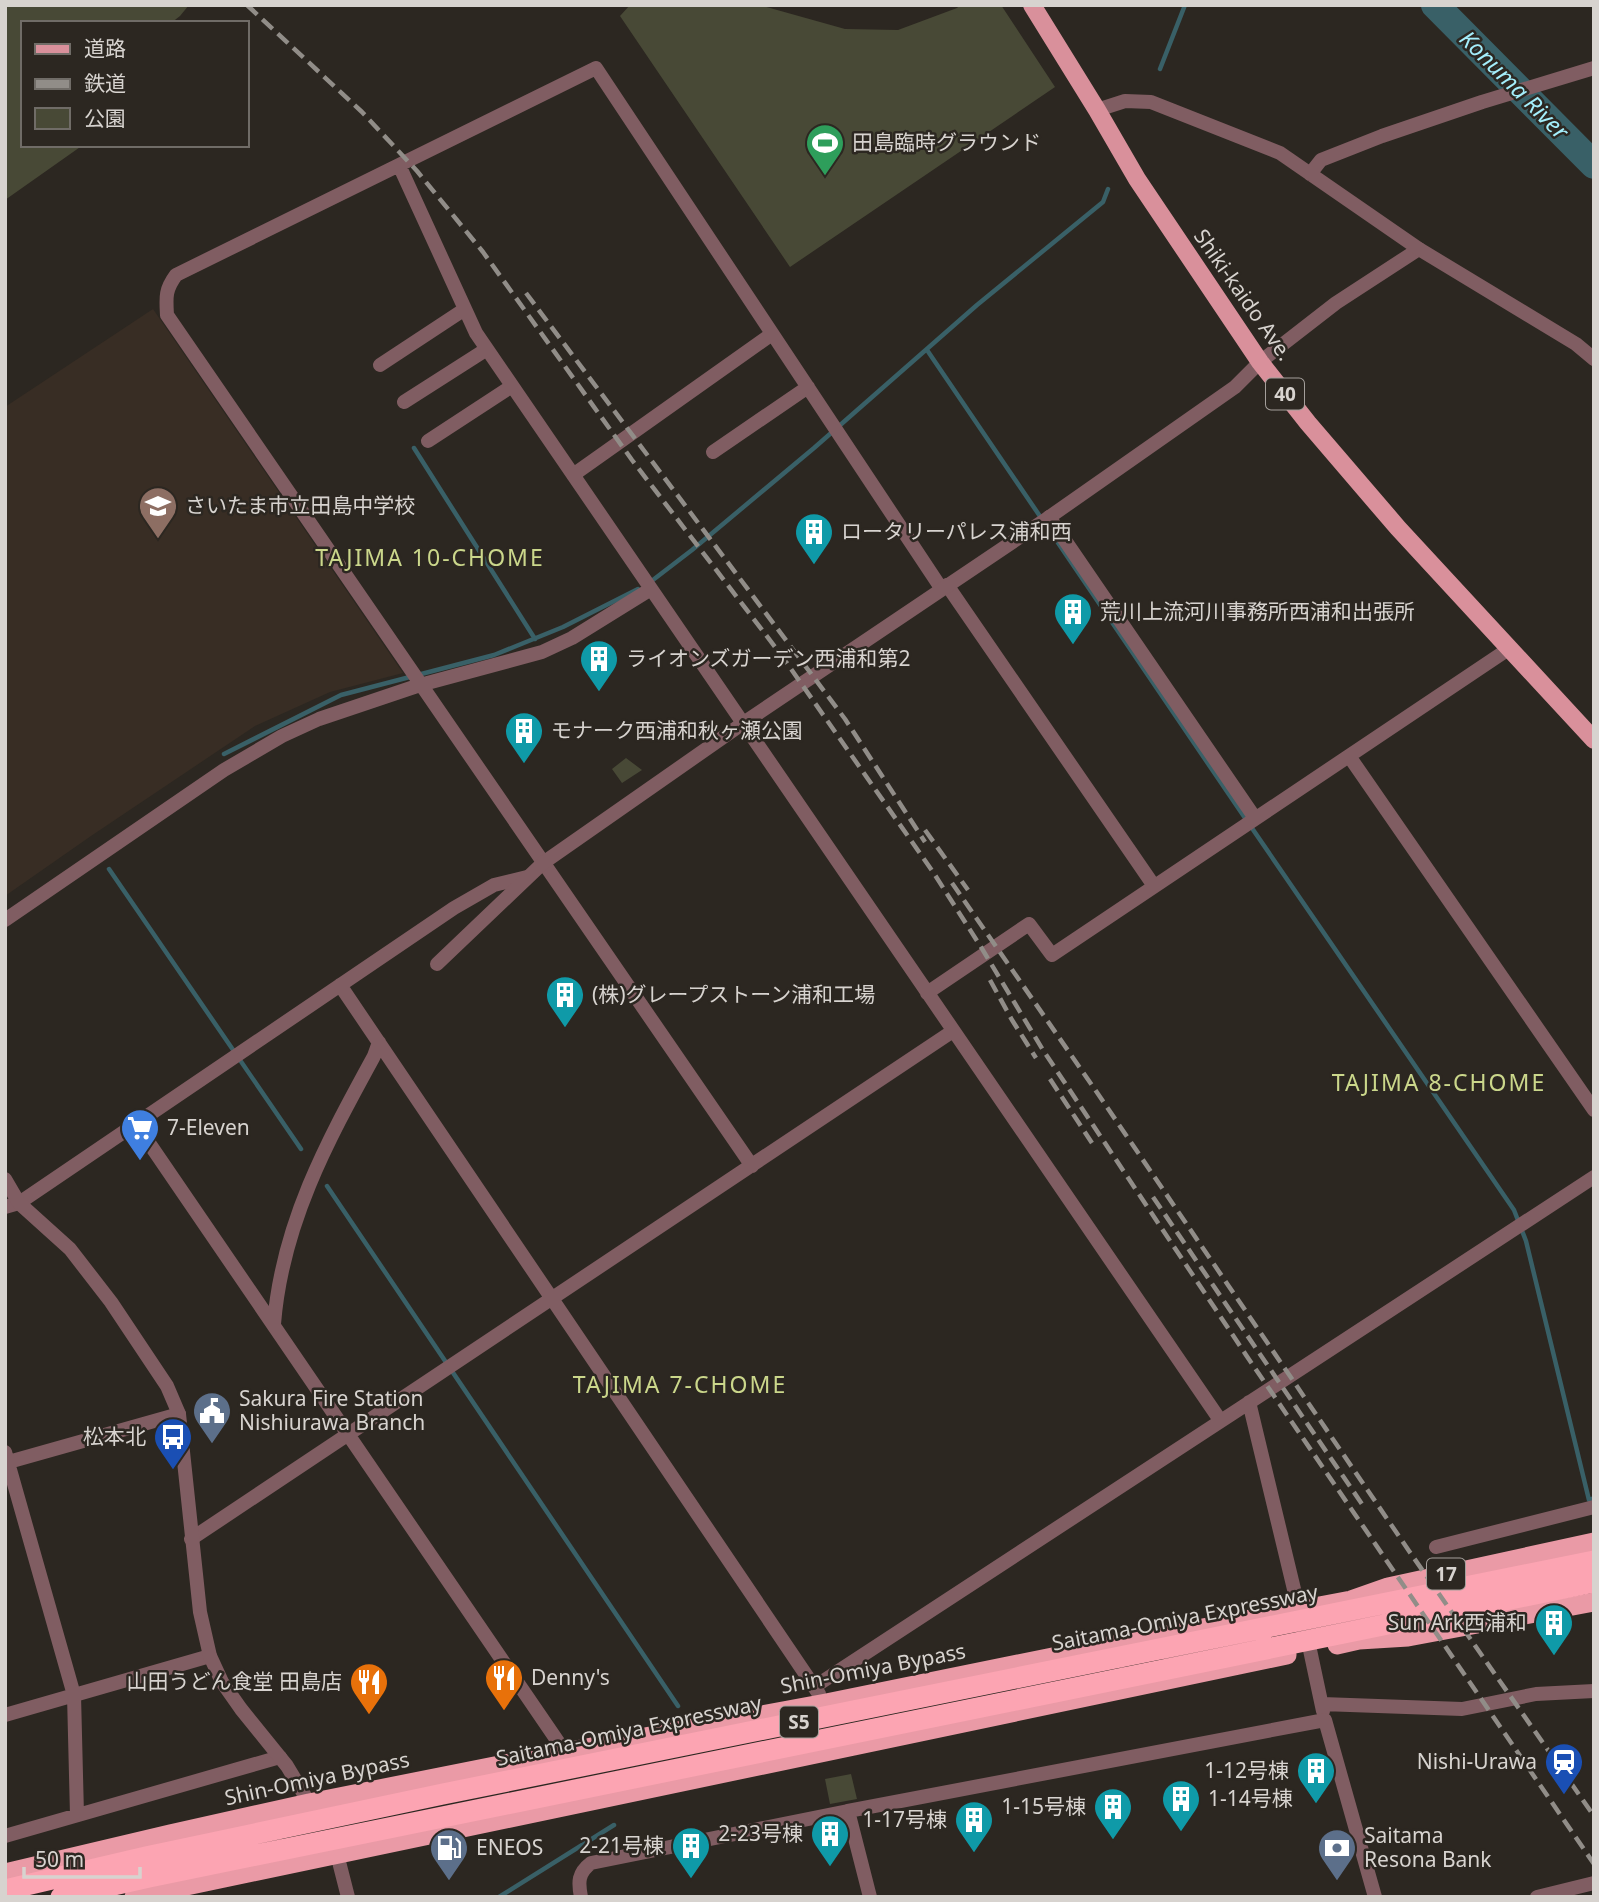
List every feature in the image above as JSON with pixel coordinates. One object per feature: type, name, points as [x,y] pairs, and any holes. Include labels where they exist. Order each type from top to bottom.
[{"type":"highway","name":"17","points":[[1351,1600],[1388,1587],[1594,1542]]},
{"type":"highway","name":"17","points":[[1299,1610],[1351,1600],[1394,1596],[1594,1555]]},
{"type":"highway","name":"Saitama-Omiya Expressway","points":[[5,1890],[443,1794],[1594,1561]]},
{"type":"highway","name":"S5","points":[[61,1897],[1594,1582]]},
{"type":"highway","name":"17","points":[[134,1897],[1594,1590]]},
{"type":"highway","name":"17","points":[[1359,1640],[1408,1637],[1594,1602]]},
{"type":"highway","name":"Shin-Omiya Bypass","points":[[5,1873],[309,1803],[565,1752],[820,1695],[1097,1648],[1299,1610]]},
{"type":"main road","name":"Shiki-kaido Ave.","points":[[1032,5],[1136,179],[1260,362],[1398,528],[1594,740]]},
{"type":"street","points":[[752,1166],[167,315],[166,297],[169,285],[176,275],[596,68],[944,587],[1154,886]]},
{"type":"street","points":[[1310,174],[1321,160],[1382,136],[1594,68]]},
{"type":"street","points":[[1097,110],[1125,101],[1151,102],[1280,153],[1419,249],[1576,344],[1594,359]]},
{"type":"street","points":[[399,165],[476,333],[1220,1420]]},
{"type":"street","points":[[437,964],[543,863],[1235,387],[1260,362],[1336,303],[1419,249]]},
{"type":"street","points":[[380,365],[465,309]]},
{"type":"street","points":[[573,475],[772,334]]},
{"type":"street","points":[[404,402],[487,349]]},
{"type":"street","points":[[428,441],[512,386]]},
{"type":"street","points":[[713,452],[808,387]]},
{"type":"street","points":[[1044,520],[1250,822]]},
{"type":"street","points":[[5,920],[224,770],[282,736],[318,719],[420,684],[542,652],[572,638],[651,589]]},
{"type":"street","points":[[927,993],[1030,924],[1052,955],[1510,648]]},
{"type":"street","points":[[1349,756],[1594,1110]]},
{"type":"street","points":[[12,1205],[454,908],[494,885],[527,877]]},
{"type":"street","points":[[340,985],[820,1695],[1220,1420],[1594,1177]]},
{"type":"street","points":[[191,1539],[953,1031]]},
{"type":"street","points":[[274,1324],[277,1292],[290,1236],[328,1140],[379,1042]]},
{"type":"street","points":[[136,1124],[565,1752]]},
{"type":"street","points":[[5,1178],[12,1205],[70,1249],[139,1341],[167,1386],[179,1414],[200,1612],[210,1656],[222,1682],[280,1757],[309,1803],[337,1854],[348,1897]]},
{"type":"street","points":[[1249,1402],[1299,1610]]},
{"type":"street","points":[[77,1815],[75,1695],[6,1459],[179,1414]]},
{"type":"street","points":[[1436,1547],[1594,1507]]},
{"type":"street","points":[[1310,1650],[1325,1720],[1375,1897]]},
{"type":"street","points":[[5,1715],[210,1656]]},
{"type":"street","points":[[1322,1704],[1462,1709],[1536,1694],[1594,1691]]},
{"type":"street","points":[[581,1897],[578,1884],[580,1874],[591,1863],[1325,1720]]},
{"type":"street","points":[[5,1836],[280,1757]]},
{"type":"street","points":[[848,1811],[870,1897]]},
{"type":"street","points":[[1536,1897],[1594,1883]]},
{"type":"shaded area","name":"さいたま市立田島中学校","points":[[153,309],[403,673],[330,692],[255,726],[5,896],[5,407]]},
{"type":"green space","points":[[5,5],[189,5],[174,21],[21,21],[21,147],[80,147],[5,200]]},
{"type":"green space","name":"田島臨時グラウンド","points":[[630,5],[759,5],[845,29],[898,30],[960,5],[1001,5],[1055,87],[790,267],[620,16]]},
{"type":"green space","points":[[626,758],[642,770],[622,783],[612,769]]},
{"type":"green space","points":[[851,1774],[857,1799],[830,1804],[825,1779]]},
{"type":"waterway","points":[[1160,69],[1185,5]]},
{"type":"waterway","name":"Konuma River","points":[[1435,5],[1594,165]]},
{"type":"waterway","points":[[649,583],[814,448],[977,305],[1103,202],[1108,189]]},
{"type":"waterway","points":[[927,350],[1514,1210],[1526,1241],[1589,1500],[1594,1498]]},
{"type":"waterway","points":[[414,448],[535,639]]},
{"type":"waterway","points":[[224,754],[341,695],[494,655],[563,627],[638,589]]},
{"type":"waterway","points":[[109,869],[301,1149]]},
{"type":"waterway","points":[[327,1186],[678,1706]]},
{"type":"waterway","points":[[499,1897],[614,1825]]},
{"type":"railway","points":[[247,5],[362,112],[417,171],[483,252],[632,460],[782,656],[933,872],[1043,1050],[1246,1355],[1594,1864]]},
{"type":"railway","points":[[526,293],[845,719],[925,842]]},
{"type":"railway","points":[[925,830],[968,890]]},
{"type":"railway","points":[[952,883],[1409,1551],[1594,1816]]},
{"type":"railway","points":[[990,980],[1036,1058]]},
{"type":"railway","points":[[1050,1079],[1092,1143]]},
{"type":"railway","points":[[1153,1197],[1364,1507]]},
{"type":"place","name":"田島臨時グラウンド","points":[[825,177]]},
{"type":"place","name":"さいたま市立田島中学校","points":[[158,540]]},
{"type":"place","name":"ロータリーパレス浦和西","points":[[814,566]]},
{"type":"place","name":"荒川上流河川事務所西浦和出張所","points":[[1073,646]]},
{"type":"place","name":"ライオンズガーデン西浦和第2","points":[[599,693]]},
{"type":"place","name":"モナーク西浦和秋ヶ瀬公園","points":[[524,765]]},
{"type":"place","name":"(株)グレープストーン浦和工場","points":[[565,1029]]},
{"type":"place","name":"7-Eleven","points":[[140,1162]]},
{"type":"place","name":"Sakura Fire Station Nishiurawa Branch","points":[[212,1445]]},
{"type":"place","name":"松本北","points":[[173,1471]]},
{"type":"place","name":"Sun Ark西浦和","points":[[1554,1657]]},
{"type":"place","name":"Denny's","points":[[504,1712]]},
{"type":"place","name":"山田うどん食堂 田島店","points":[[369,1716]]},
{"type":"place","name":"Nishi-Urawa","points":[[1564,1796]]},
{"type":"place","name":"1-12号棟","points":[[1316,1805]]},
{"type":"place","name":"1-14号棟","points":[[1181,1833]]},
{"type":"place","name":"1-15号棟","points":[[1113,1841]]},
{"type":"place","name":"1-17号棟","points":[[974,1854]]},
{"type":"place","name":"2-23号棟","points":[[830,1868]]},
{"type":"place","name":"2-21号棟","points":[[691,1880]]},
{"type":"place","name":"ENEOS","points":[[449,1882]]},
{"type":"place","name":"Saitama Resona Bank","points":[[1337,1882]]},
{"type":"district","name":"TAJIMA 10-CHOME","points":[[430,558]]},
{"type":"district","name":"TAJIMA 8-CHOME","points":[[1439,1083]]},
{"type":"district","name":"TAJIMA 7-CHOME","points":[[680,1385]]}]
